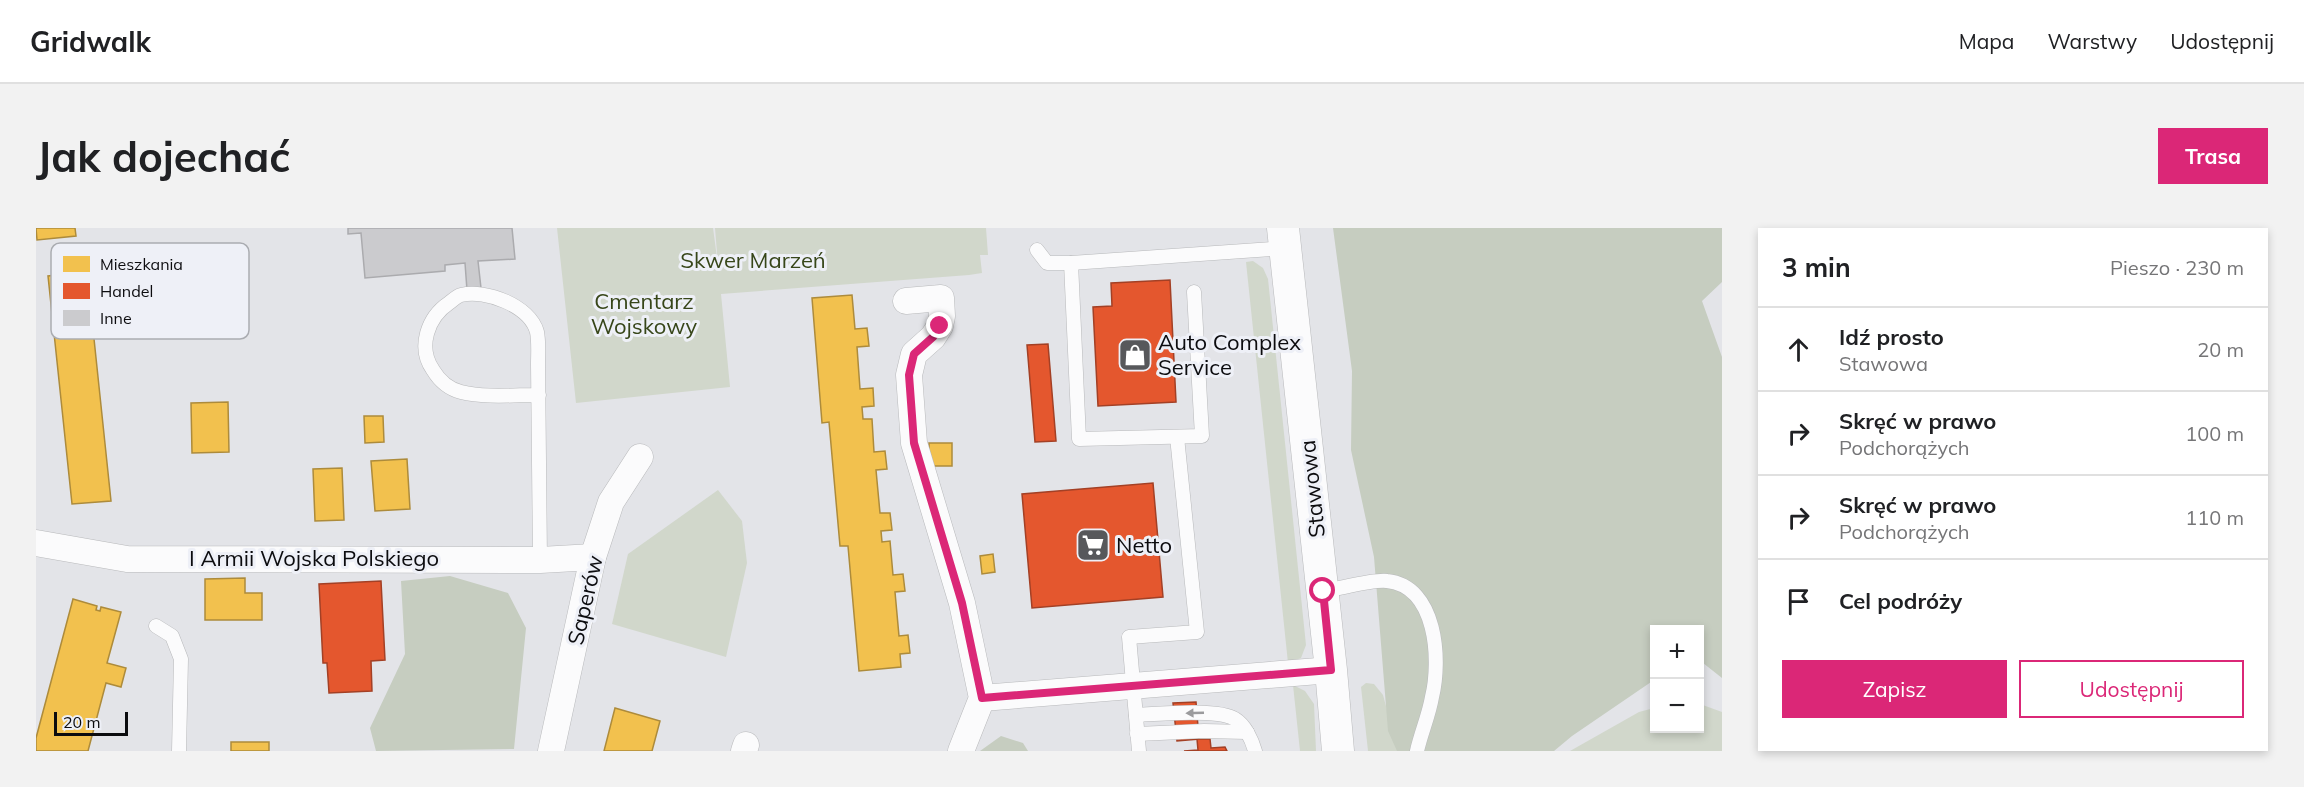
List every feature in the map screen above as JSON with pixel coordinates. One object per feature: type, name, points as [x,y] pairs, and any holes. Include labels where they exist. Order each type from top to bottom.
[{"type":"street","name":"Stawowa","points":[[1284,238],[1323,591],[1338,751]]},
{"type":"street","points":[[906,301],[941,298],[940,326],[933,337],[914,354],[909,375],[914,443],[962,603],[982,698],[961,751]]},
{"type":"street","name":"Saperów","points":[[552,751],[593,557],[611,502],[640,457]]},
{"type":"street","name":"I Armii Wojska Polskiego","points":[[36,543],[127,559],[540,560],[593,557]]},
{"type":"street","points":[[982,698],[1331,670]]},
{"type":"lane","points":[[1037,250],[1047,263],[1071,263],[1284,238]]},
{"type":"lane","points":[[1071,263],[1079,439],[1202,436],[1194,292]]},
{"type":"lane","points":[[538,395],[480,394],[461,392],[451,388],[438,378],[428,363],[424,345],[431,320],[446,305],[461,295],[494,296],[512,304],[530,318],[537,332],[538,395],[540,560]]},
{"type":"lane","points":[[1139,751],[1129,637],[1197,632],[1177,437]]},
{"type":"lane","points":[[1323,591],[1387,580],[1404,587],[1428,612],[1433,632],[1436,664],[1433,697],[1417,751]]},
{"type":"lane","points":[[156,626],[172,636],[180,659],[179,751]]},
{"type":"lane","points":[[1136,715],[1205,712],[1235,718],[1247,732],[1255,751]]},
{"type":"lane","points":[[1137,734],[1247,732]]},
{"type":"green space","name":"Cmentarz Wojskowy","points":[[557,228],[713,228],[718,265],[715,228],[986,228],[988,255],[980,255],[982,273],[969,275],[721,294],[730,387],[576,403]]},
{"type":"green space","points":[[1253,261],[1263,268],[1268,279],[1306,645],[1301,658],[1288,663],[1246,262]]},
{"type":"green space","points":[[718,490],[742,521],[747,563],[726,657],[612,624],[628,554]]},
{"type":"green space","points":[[1366,683],[1374,684],[1383,695],[1398,751],[1368,751],[1361,687]]},
{"type":"green space","points":[[1293,685],[1305,691],[1314,704],[1316,751],[1300,751]]},
{"type":"green space","points":[[1704,705],[1722,712],[1722,751],[1570,751],[1639,712],[1650,709],[1650,733],[1704,733]]},
{"type":"shaded area","points":[[1333,228],[1722,228],[1722,282],[1702,301],[1722,357],[1722,678],[1704,664],[1704,625],[1650,625],[1650,683],[1554,751],[1397,751],[1388,731],[1374,557],[1351,450],[1352,371]]},
{"type":"shaded area","points":[[450,576],[508,593],[526,628],[514,749],[376,751],[370,728],[405,654],[401,581]]},
{"type":"shaded area","points":[[1001,736],[1023,743],[1028,751],[980,751]]},
{"type":"building: Mieszkania","points":[[36,228],[75,228],[76,236],[37,240]]},
{"type":"building: Mieszkania","points":[[48,276],[51,276],[51,304]]},
{"type":"building: Mieszkania","points":[[852,295],[855,329],[867,328],[869,346],[857,347],[860,389],[873,388],[874,406],[862,407],[863,419],[872,419],[874,452],[885,451],[887,469],[876,470],[880,513],[890,513],[892,530],[881,531],[882,542],[890,541],[893,575],[903,574],[905,591],[895,592],[899,636],[908,635],[910,653],[900,654],[901,667],[859,671],[848,546],[840,546],[829,422],[822,423],[812,298]]},
{"type":"building: Mieszkania","points":[[55,339],[94,339],[111,501],[72,504]]},
{"type":"building: Mieszkania","points":[[228,402],[229,452],[192,453],[191,403]]},
{"type":"building: Mieszkania","points":[[364,416],[383,416],[384,442],[365,443]]},
{"type":"building: Mieszkania","points":[[929,443],[952,443],[952,466],[929,466]]},
{"type":"building: Mieszkania","points":[[407,459],[410,509],[375,511],[371,461]]},
{"type":"building: Mieszkania","points":[[342,468],[344,520],[315,521],[313,469]]},
{"type":"building: Mieszkania","points":[[993,554],[995,572],[982,574],[980,556]]},
{"type":"building: Mieszkania","points":[[245,578],[245,593],[262,593],[262,620],[205,620],[205,579]]},
{"type":"building: Mieszkania","points":[[73,599],[97,606],[96,610],[100,611],[101,607],[121,612],[107,663],[126,668],[121,687],[106,683],[88,751],[36,751],[36,738]]},
{"type":"building: Mieszkania","points":[[615,708],[660,721],[652,751],[604,751]]},
{"type":"building: Mieszkania","points":[[231,742],[269,742],[269,751],[231,751]]},
{"type":"building: Handel","name":"Auto Complex Service","points":[[1170,280],[1176,402],[1098,406],[1093,307],[1112,306],[1111,283]]},
{"type":"building: Handel","points":[[1048,344],[1056,441],[1035,442],[1027,345]]},
{"type":"building: Handel","name":"Netto","points":[[1153,483],[1163,597],[1032,608],[1022,494]]},
{"type":"building: Handel","points":[[381,581],[385,660],[371,661],[372,691],[329,693],[327,663],[323,663],[319,584]]},
{"type":"building: Handel","points":[[1196,702],[1199,739],[1177,741],[1173,703]]},
{"type":"building: Handel","points":[[1197,739],[1210,739],[1211,748],[1225,747],[1227,751],[1184,751],[1198,750]]},
{"type":"building: Inne","points":[[348,228],[512,228],[515,259],[478,261],[481,288],[467,290],[465,263],[445,265],[445,271],[365,278],[361,233],[348,234]]},
{"type":"place","name":"Auto Complex Service","points":[[1135,355]]},
{"type":"place","name":"Netto","points":[[1093,545]]},
{"type":"route","points":[[940,326],[933,337],[914,354],[909,375],[914,443],[962,603],[982,698],[1331,670],[1323,591]]},
{"type":"park label","name":"Skwer Marzeń","points":[[753,260]]}]
